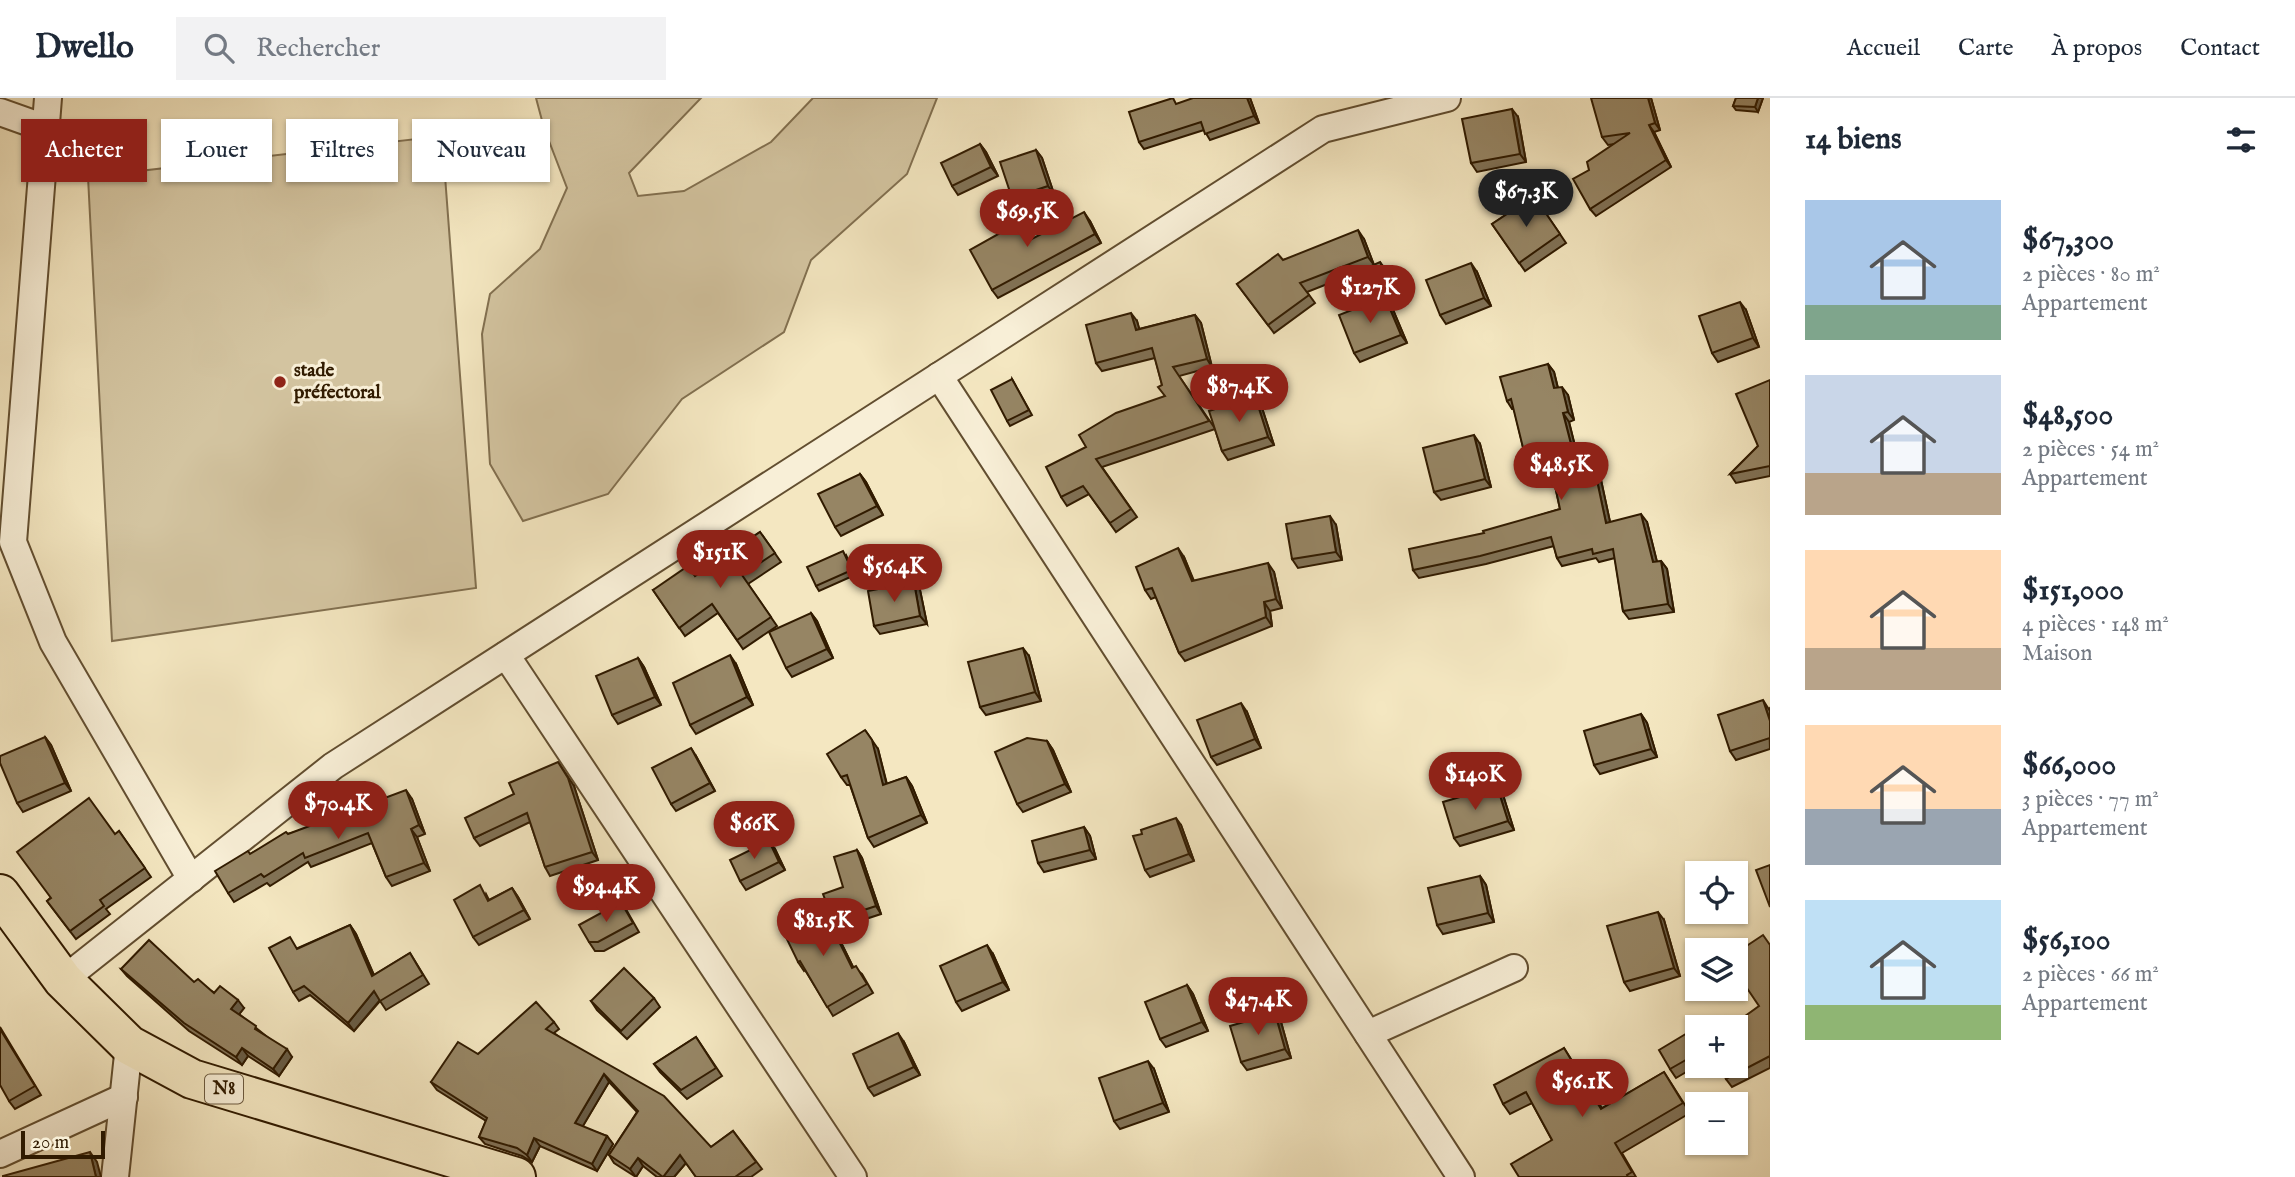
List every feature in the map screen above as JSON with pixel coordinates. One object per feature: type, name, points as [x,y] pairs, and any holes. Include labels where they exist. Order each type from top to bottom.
[{"type":"main road","name":"N8","points":[[0,894],[63,980],[129,1045],[192,1079],[516,1177]]},
{"type":"street","points":[[46,119],[48,98]]},
{"type":"street","points":[[63,980],[333,766],[1323,130],[1447,98]]},
{"type":"street","points":[[0,112],[21,119]]},
{"type":"street","points":[[41,182],[13,542],[53,642],[191,879]]},
{"type":"street","points":[[939,376],[1461,1177]]},
{"type":"street","points":[[506,655],[853,1177]]},
{"type":"street","points":[[1368,1034],[1514,968]]},
{"type":"street","points":[[116,1177],[129,1045]]},
{"type":"street","points":[[0,1154],[124,1097]]},
{"type":"shaded area","points":[[536,98],[701,98],[629,173],[638,196],[684,191],[771,142],[813,98],[937,98],[907,174],[811,260],[784,332],[682,399],[608,494],[523,521],[490,464],[482,334],[490,294],[540,249],[567,188],[550,144],[550,119],[542,119]]},
{"type":"shaded area","name":"stade préfectoral","points":[[412,139],[412,182],[445,182],[476,588],[112,641],[88,182],[147,182],[147,170],[161,169],[161,182],[272,182],[272,156],[286,154],[286,182],[398,182],[398,141]]},
{"type":"building","points":[[1173,98],[1176,104],[1193,98],[1247,98],[1254,116],[1205,134],[1201,122],[1139,142],[1129,112]]},
{"type":"building","points":[[1591,98],[1648,98],[1655,123],[1649,125],[1666,160],[1590,209],[1573,179],[1589,170],[1587,162],[1630,133],[1602,137]]},
{"type":"building","points":[[1736,98],[1758,98],[1755,107],[1733,106]]},
{"type":"building","points":[[1512,109],[1520,154],[1471,163],[1462,119]]},
{"type":"building","points":[[980,144],[991,167],[952,186],[941,163]]},
{"type":"building","points":[[1036,150],[1048,186],[1012,198],[1000,162]]},
{"type":"building","points":[[1534,196],[1560,234],[1519,263],[1492,224]]},
{"type":"building","points":[[1084,212],[1095,234],[992,290],[970,250],[1018,223],[1028,241]]},
{"type":"building","points":[[1358,230],[1368,257],[1300,283],[1309,295],[1268,325],[1237,284],[1278,254],[1283,260]]},
{"type":"building","points":[[1380,262],[1392,289],[1372,298],[1360,271]]},
{"type":"building","points":[[1471,263],[1484,298],[1440,315],[1426,280]]},
{"type":"building","points":[[1385,297],[1401,335],[1354,353],[1339,315]]},
{"type":"building","points":[[1740,302],[1753,338],[1712,353],[1699,316]]},
{"type":"building","points":[[1131,313],[1136,330],[1195,315],[1207,359],[1173,367],[1209,421],[1096,459],[1131,509],[1110,523],[1083,486],[1061,497],[1046,467],[1086,447],[1079,435],[1116,413],[1165,396],[1158,387],[1162,385],[1152,348],[1096,363],[1086,325]]},
{"type":"building","points":[[1548,364],[1554,388],[1562,387],[1568,412],[1563,413],[1579,475],[1595,471],[1606,523],[1641,514],[1653,562],[1661,561],[1668,604],[1623,611],[1613,549],[1593,554],[1592,549],[1557,558],[1551,537],[1413,570],[1409,549],[1484,533],[1483,531],[1560,509],[1550,462],[1528,468],[1511,399],[1507,401],[1500,377]]},
{"type":"building","points":[[1012,379],[1029,410],[1007,421],[991,390]]},
{"type":"building","points":[[1770,380],[1770,466],[1730,474],[1758,446],[1736,394]]},
{"type":"building","points":[[1255,396],[1268,437],[1222,451],[1209,411]]},
{"type":"building","points":[[1474,435],[1485,479],[1434,492],[1423,448]]},
{"type":"building","points":[[860,474],[877,506],[835,527],[818,494]]},
{"type":"building","points":[[1330,516],[1336,552],[1292,559],[1286,524]]},
{"type":"building","points":[[760,532],[775,553],[742,575],[771,617],[737,640],[712,604],[679,628],[653,590],[688,566],[695,576]]},
{"type":"building","points":[[1178,548],[1192,581],[1268,563],[1276,599],[1264,602],[1266,617],[1179,653],[1152,588],[1145,590],[1136,567]]},
{"type":"building","points":[[843,551],[852,570],[816,586],[807,567]]},
{"type":"building","points":[[914,582],[920,616],[874,626],[868,591]]},
{"type":"building","points":[[811,613],[827,649],[786,668],[769,632]]},
{"type":"building","points":[[1023,648],[1035,692],[980,707],[968,662]]},
{"type":"building","points":[[730,655],[747,697],[690,725],[673,683]]},
{"type":"building","points":[[638,658],[655,697],[612,715],[596,676]]},
{"type":"building","points":[[1763,700],[1770,721],[1770,738],[1730,751],[1718,715]]},
{"type":"building","points":[[1241,703],[1255,739],[1211,757],[1197,720]]},
{"type":"building","points":[[1641,714],[1651,749],[1594,765],[1584,731]]},
{"type":"building","points":[[865,730],[872,740],[883,785],[906,777],[921,815],[868,838],[847,775],[841,777],[827,754]]},
{"type":"building","points":[[45,737],[65,783],[17,803],[0,763],[0,756]]},
{"type":"building","points":[[1027,738],[1047,741],[1065,784],[1017,804],[995,752]]},
{"type":"building","points":[[691,748],[710,783],[671,804],[652,768]]},
{"type":"building","points":[[558,762],[568,778],[592,852],[545,867],[527,813],[474,838],[465,818],[514,794],[509,783]]},
{"type":"building","points":[[1497,786],[1508,821],[1454,838],[1443,802]]},
{"type":"building","points":[[406,790],[419,825],[411,829],[424,863],[386,877],[368,833],[305,858],[303,853],[264,877],[261,874],[228,893],[215,871],[286,832],[288,834]]},
{"type":"building","points":[[89,798],[115,834],[119,831],[145,868],[100,900],[104,906],[70,931],[47,901],[51,898],[17,852]]},
{"type":"building","points":[[1176,818],[1189,854],[1145,870],[1133,836],[1142,834],[1141,830]]},
{"type":"building","points":[[1084,827],[1090,850],[1038,863],[1032,841]]},
{"type":"building","points":[[769,841],[779,862],[740,881],[730,860]]},
{"type":"building","points":[[857,850],[876,906],[833,920],[823,894],[843,887],[834,857]]},
{"type":"building","points":[[1770,865],[1770,907],[1756,870]]},
{"type":"building","points":[[1480,876],[1488,913],[1437,925],[1428,888]]},
{"type":"building","points":[[480,885],[488,901],[512,888],[524,910],[473,937],[454,900]]},
{"type":"building","points":[[621,902],[633,923],[598,942],[589,942],[579,925]]},
{"type":"building","points":[[823,909],[852,968],[856,966],[867,984],[827,1007],[800,961],[798,962],[782,929]]},
{"type":"building","points":[[1658,912],[1674,968],[1624,982],[1607,926]]},
{"type":"building","points":[[350,925],[372,976],[410,953],[423,975],[380,1001],[374,991],[348,1023],[304,986],[293,992],[269,948],[290,937],[297,949]]},
{"type":"building","points":[[1763,935],[1770,945],[1770,1056],[1748,1068],[1747,1015],[1759,1006],[1748,990],[1748,945]]},
{"type":"building","points":[[149,940],[194,982],[198,979],[214,993],[220,986],[238,1000],[231,1009],[256,1026],[255,1029],[287,1049],[273,1069],[242,1048],[236,1057],[184,1023],[121,969]]},
{"type":"building","points":[[987,945],[1003,982],[956,1002],[940,966]]},
{"type":"building","points":[[624,968],[654,998],[621,1031],[591,1001]]},
{"type":"building","points":[[1187,985],[1202,1022],[1160,1039],[1145,1002]]},
{"type":"building","points":[[536,1002],[554,1022],[546,1029],[664,1096],[711,1147],[733,1131],[756,1162],[735,1177],[696,1177],[680,1155],[663,1177],[638,1158],[630,1169],[609,1155],[638,1111],[604,1074],[575,1123],[607,1136],[592,1164],[534,1138],[527,1155],[517,1148],[479,1137],[487,1118],[431,1082],[458,1042],[478,1054]]},
{"type":"building","points":[[1275,1013],[1285,1049],[1241,1062],[1230,1026]]},
{"type":"building","points":[[0,1029],[35,1086],[9,1101],[0,1085]]},
{"type":"building","points":[[898,1033],[914,1067],[868,1088],[853,1054]]},
{"type":"building","points":[[1685,1034],[1685,1060],[1670,1069],[1659,1050]]},
{"type":"building","points":[[696,1037],[716,1068],[681,1090],[654,1064]]},
{"type":"building","points":[[1564,1048],[1601,1109],[1664,1072],[1683,1103],[1615,1143],[1632,1172],[1628,1177],[1519,1177],[1511,1164],[1552,1140],[1526,1092],[1503,1104],[1494,1085]]},
{"type":"building","points":[[1148,1061],[1163,1103],[1114,1121],[1099,1078]]},
{"type":"building","points":[[90,1152],[96,1177],[3,1177],[3,1176]]},
{"type":"place","name":"stade préfectoral","points":[[280,382]]}]
